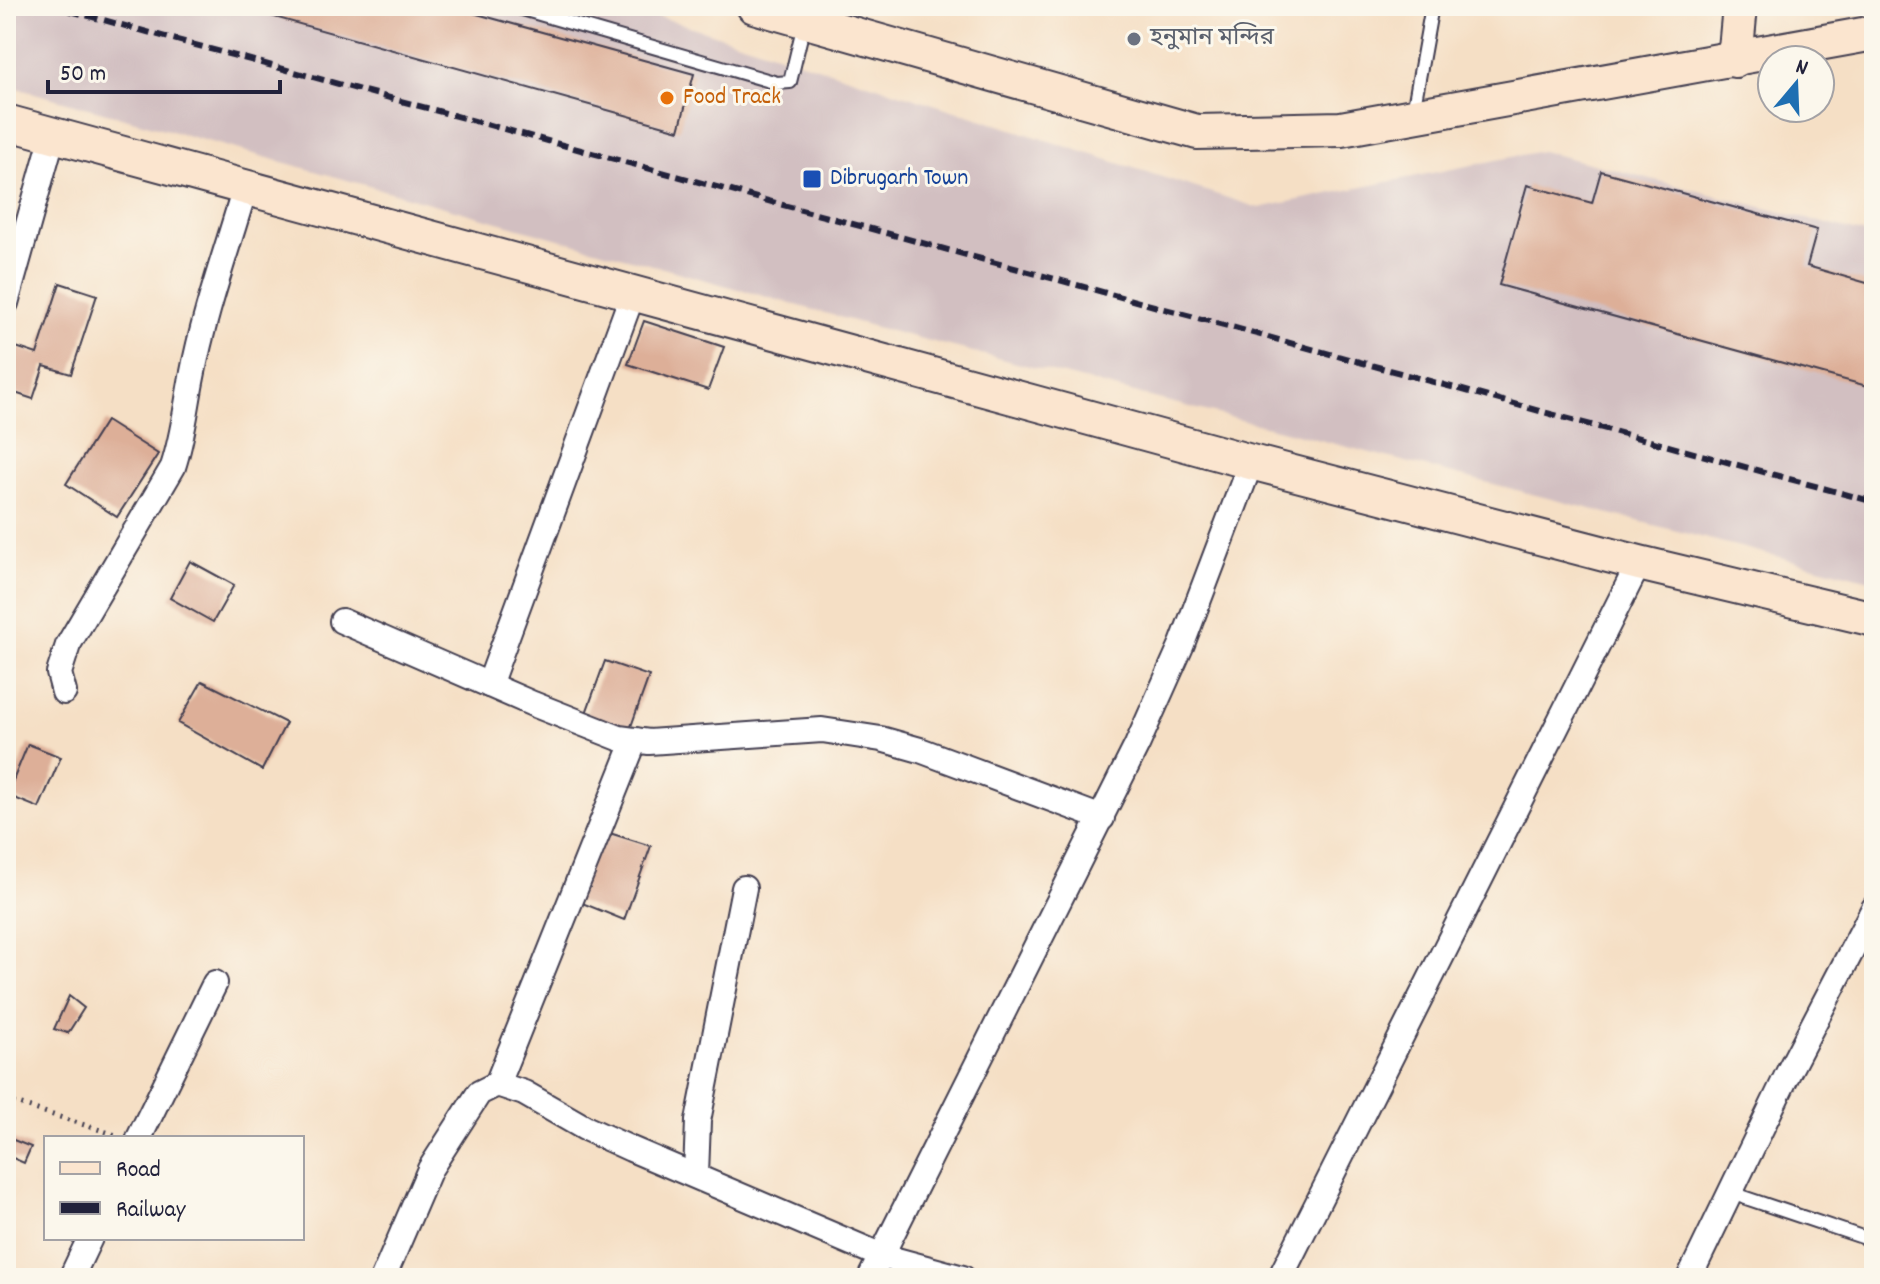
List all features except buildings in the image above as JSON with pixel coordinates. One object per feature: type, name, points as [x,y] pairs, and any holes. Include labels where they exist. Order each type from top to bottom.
[{"type":"street","points":[[754,6],[1197,132],[1341,129],[1874,33]]},
{"type":"street","points":[[1735,60],[1740,6]]},
{"type":"street","points":[[6,122],[1251,462],[1639,563],[1874,619]]},
{"type":"street","points":[[6,303],[53,135]]},
{"type":"street","points":[[64,692],[59,673],[68,645],[173,467],[181,443],[197,355],[245,188]]},
{"type":"street","points":[[489,685],[633,293]]},
{"type":"street","points":[[870,1278],[1102,818],[1182,644],[1251,462]]},
{"type":"street","points":[[1280,1278],[1639,563]]},
{"type":"street","points":[[342,621],[592,728],[635,740],[649,742],[822,730],[847,732],[920,750],[1102,818]]},
{"type":"street","points":[[383,1278],[430,1169],[479,1093],[497,1084],[635,740]]},
{"type":"street","points":[[696,1174],[698,1121],[744,888]]},
{"type":"street","points":[[1689,1278],[1790,1069],[1874,908]]},
{"type":"street","points":[[140,1136],[215,983]]},
{"type":"street","points":[[497,1084],[524,1093],[620,1144],[882,1256],[963,1278]]},
{"type":"street","points":[[71,1278],[89,1240]]},
{"type":"lane","points":[[512,6],[777,83],[790,82],[805,20]]},
{"type":"lane","points":[[1412,115],[1432,6]]},
{"type":"lane","points":[[1731,1193],[1874,1241]]},
{"type":"path","points":[[6,1100],[120,1136]]},
{"type":"shaded area","points":[[6,6],[626,6],[1259,208],[1541,151],[1874,236],[1874,581],[875,327],[6,85]]},
{"type":"railway","points":[[52,6],[1874,502]]},
{"type":"place","name":"হনুমান মন্দির","points":[[1134,39]]},
{"type":"place","name":"Food Track","points":[[667,98]]},
{"type":"place","name":"Dibrugarh Town","points":[[812,179]]}]
